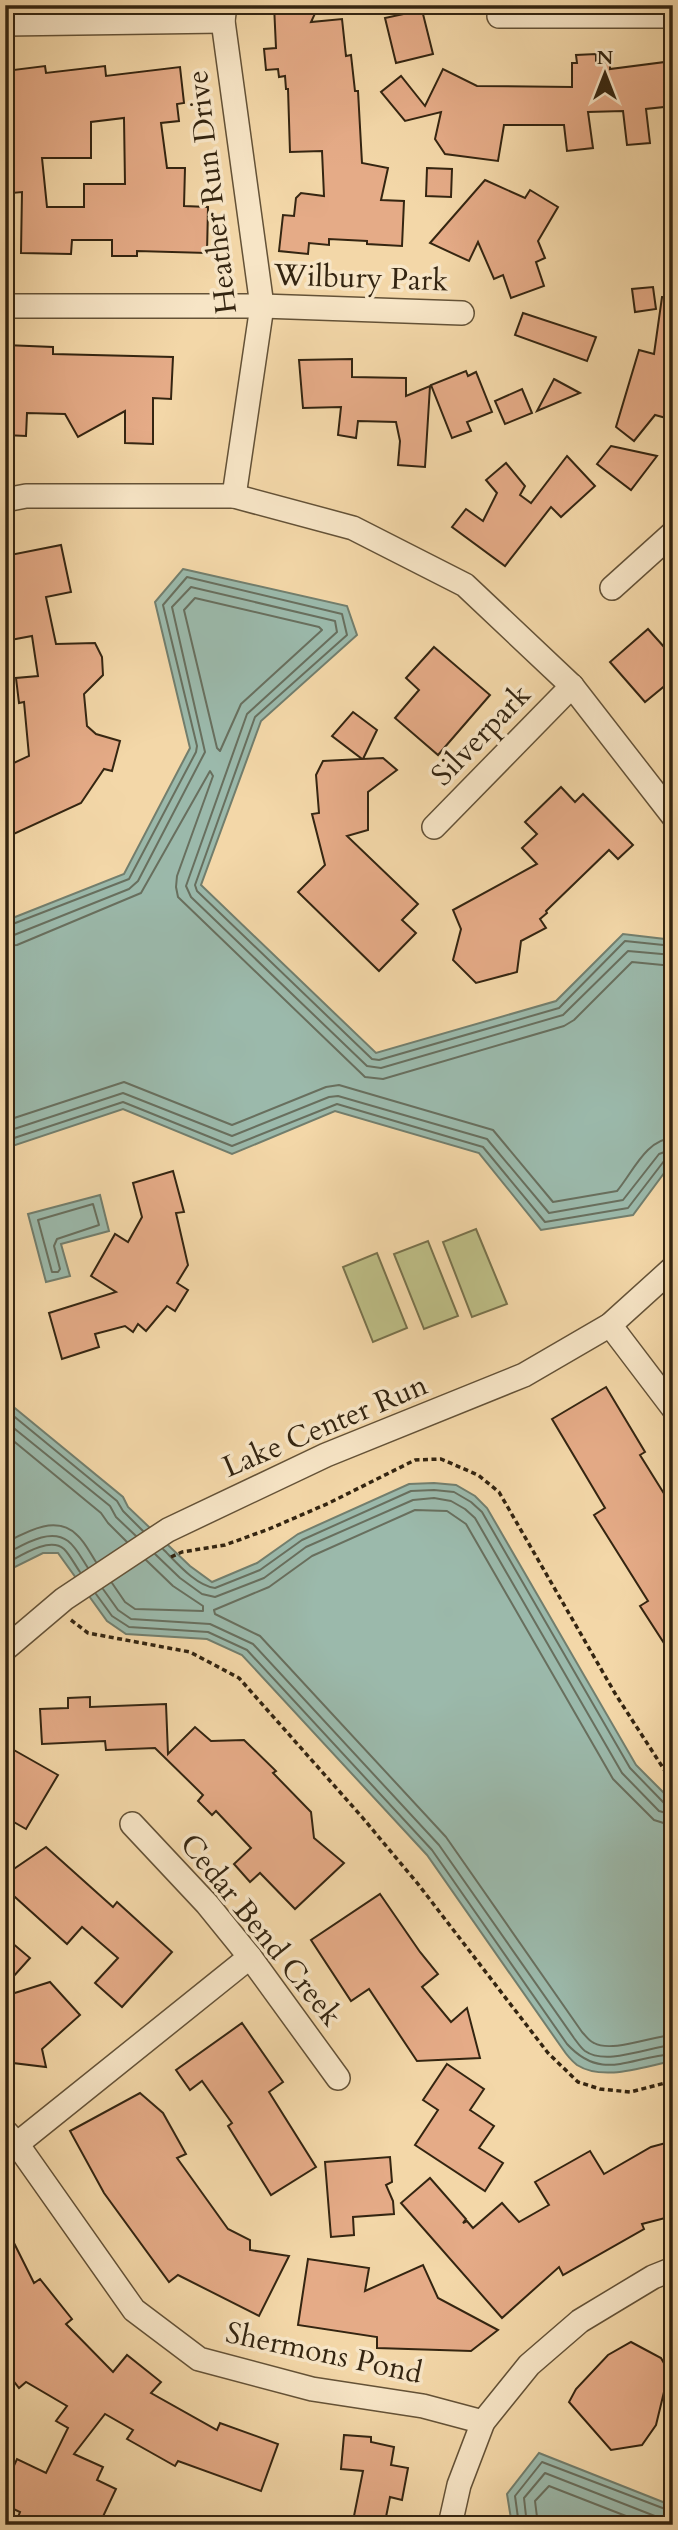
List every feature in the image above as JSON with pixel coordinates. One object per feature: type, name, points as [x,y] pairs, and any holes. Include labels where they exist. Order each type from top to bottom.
[{"type":"street","points":[[5,24],[224,13]]},
{"type":"street","name":"Heather Run Drive","points":[[224,13],[262,306],[234,496]]},
{"type":"street","points":[[499,16],[673,16]]},
{"type":"street","name":"Wilbury Park","points":[[5,306],[262,306],[462,313]]},
{"type":"street","points":[[5,500],[26,496],[234,496],[352,528],[465,585],[572,686],[673,816]]},
{"type":"street","points":[[612,588],[673,533]]},
{"type":"street","name":"Silverpark","points":[[434,827],[572,686]]},
{"type":"street","name":"Lake Center Run","points":[[5,1649],[59,1603],[168,1530],[326,1455],[524,1375],[610,1325],[673,1268]]},
{"type":"street","points":[[610,1325],[673,1408]]},
{"type":"street","name":"Cedar Bend Creek","points":[[132,1824],[207,1904],[250,1957],[338,2078]]},
{"type":"street","points":[[11,2137],[250,1957]]},
{"type":"street","name":"Shermons Pond","points":[[11,2137],[134,2310],[200,2359],[312,2389],[423,2406],[484,2422]]},
{"type":"street","points":[[450,2525],[459,2485],[484,2422],[529,2365],[580,2321],[653,2277],[673,2269]]},
{"type":"path","points":[[160,1562],[182,1552],[225,1545],[269,1529],[329,1503],[415,1460],[441,1459],[478,1475],[499,1492],[616,1695],[667,1774],[673,1778]]},
{"type":"path","points":[[59,1603],[73,1622],[88,1633],[190,1651],[239,1678],[410,1875],[548,2053],[578,2082],[600,2089],[630,2092],[673,2081]]},
{"type":"path","points":[[73,1622],[84,1614]]},
{"type":"green space","points":[[476,1229],[507,1304],[472,1317],[443,1242]]},
{"type":"green space","points":[[428,1241],[458,1316],[424,1329],[394,1254]]},
{"type":"green space","points":[[377,1253],[407,1328],[373,1342],[343,1267]]},
{"type":"water","points":[[183,569],[347,606],[357,635],[261,721],[201,885],[376,1053],[556,1001],[623,934],[673,940],[673,1161],[633,1215],[541,1230],[479,1153],[335,1111],[232,1154],[123,1109],[9,1147],[5,1152],[5,921],[124,874],[190,748],[155,602]]},
{"type":"water","points":[[100,1195],[109,1231],[61,1244],[70,1276],[46,1282],[28,1214]]},
{"type":"water","points":[[5,1400],[123,1497],[128,1507],[190,1566],[212,1582],[257,1563],[298,1534],[409,1484],[456,1485],[475,1496],[487,1508],[636,1765],[673,1802],[673,2061],[612,2073],[588,2070],[577,2065],[427,1855],[242,1655],[207,1639],[126,1634],[107,1621],[58,1553],[43,1553],[5,1572]]},
{"type":"water","points":[[539,2453],[673,2506],[673,2525],[512,2525],[507,2494]]},
{"type":"building","points":[[274,5],[319,5],[311,22],[342,19],[346,56],[351,55],[355,91],[358,91],[362,163],[388,168],[381,200],[404,201],[402,246],[329,239],[329,245],[309,243],[308,254],[279,251],[283,215],[294,216],[296,198],[301,193],[324,196],[322,151],[290,152],[288,89],[285,76],[279,77],[278,69],[266,70],[264,49],[276,48]]},
{"type":"building","points":[[422,10],[433,54],[396,63],[385,18]]},
{"type":"building","points":[[596,54],[596,63],[610,62],[610,69],[673,61],[673,106],[646,109],[650,143],[627,145],[623,111],[588,112],[593,148],[567,151],[564,125],[504,125],[498,161],[445,154],[435,139],[441,112],[405,121],[381,92],[401,76],[425,106],[443,69],[477,86],[572,87],[572,63],[577,63],[576,55]]},
{"type":"building","points":[[45,66],[46,73],[105,66],[106,76],[180,67],[184,103],[177,104],[179,121],[161,123],[167,168],[185,168],[184,206],[208,207],[207,253],[137,251],[137,256],[112,256],[112,240],[72,240],[71,254],[21,253],[22,192],[12,193],[8,155],[5,155],[5,130],[11,130],[5,71]],"holes":[[[124,118],[125,184],[84,184],[84,207],[47,207],[42,158],[91,158],[91,122]]]},
{"type":"building","points":[[427,168],[452,169],[451,197],[426,196]]},
{"type":"building","points":[[485,180],[525,198],[530,190],[558,207],[538,241],[545,258],[536,262],[544,286],[511,298],[503,275],[494,279],[478,242],[469,261],[430,243]]},
{"type":"building","points":[[653,287],[656,309],[635,312],[632,289]]},
{"type":"building","points":[[662,297],[673,298],[673,420],[655,415],[634,441],[616,427],[639,350],[654,354]]},
{"type":"building","points":[[523,313],[596,337],[587,361],[515,335]]},
{"type":"building","points":[[5,345],[53,347],[53,354],[173,357],[171,399],[153,398],[153,444],[125,443],[125,411],[78,437],[65,414],[27,413],[26,436],[5,435]]},
{"type":"building","points":[[352,359],[352,377],[406,378],[406,396],[430,386],[425,467],[398,465],[400,441],[396,422],[358,421],[356,438],[338,435],[341,407],[303,408],[299,360]]},
{"type":"building","points":[[466,371],[468,376],[476,372],[492,412],[467,422],[471,431],[452,438],[431,385]]},
{"type":"building","points":[[554,379],[580,393],[537,411]]},
{"type":"building","points":[[522,389],[532,413],[505,424],[495,401]]},
{"type":"building","points":[[611,446],[657,456],[631,490],[597,464]]},
{"type":"building","points":[[567,456],[595,486],[561,517],[551,507],[505,566],[452,527],[466,509],[483,521],[497,493],[486,480],[506,463],[525,486],[520,495],[531,503]]},
{"type":"building","points":[[61,545],[71,592],[46,597],[56,644],[95,643],[102,657],[103,675],[84,694],[87,726],[96,734],[120,741],[112,771],[104,769],[81,803],[5,838],[5,767],[29,756],[24,702],[19,703],[16,678],[38,676],[32,636],[5,641],[5,556]]},
{"type":"building","points":[[648,629],[673,657],[673,679],[645,702],[610,662]]},
{"type":"building","points":[[434,647],[490,695],[438,755],[395,718],[419,690],[406,678]]},
{"type":"building","points":[[353,712],[377,730],[363,759],[383,758],[397,770],[368,792],[368,830],[347,836],[418,904],[402,920],[416,933],[379,971],[298,892],[325,865],[312,814],[319,813],[316,775],[323,761],[362,759],[332,736]]},
{"type":"building","points":[[561,787],[575,802],[583,794],[633,845],[618,859],[609,850],[546,911],[540,919],[546,928],[521,941],[517,972],[476,983],[453,960],[461,929],[453,910],[537,864],[522,848],[537,834],[525,822]]},
{"type":"building","points":[[173,1171],[184,1212],[176,1213],[188,1265],[177,1283],[188,1290],[175,1311],[167,1306],[146,1331],[138,1324],[133,1332],[125,1326],[95,1334],[99,1347],[62,1359],[49,1313],[116,1292],[91,1276],[115,1234],[128,1242],[142,1217],[133,1183]]},
{"type":"building","points":[[606,1387],[645,1452],[640,1455],[673,1508],[673,1657],[640,1606],[648,1601],[594,1515],[605,1508],[552,1419]]},
{"type":"building","points":[[90,1697],[90,1707],[166,1704],[168,1754],[195,1727],[211,1741],[244,1740],[276,1771],[273,1773],[311,1812],[314,1838],[344,1863],[295,1909],[260,1873],[250,1882],[234,1864],[251,1848],[216,1811],[212,1815],[198,1801],[203,1795],[155,1748],[106,1750],[105,1741],[42,1744],[40,1709],[68,1708],[68,1698]]},
{"type":"building","points":[[5,1745],[58,1775],[26,1829],[5,1817]]},
{"type":"building","points":[[46,1847],[113,1907],[117,1902],[172,1952],[122,2007],[95,1983],[118,1958],[82,1927],[67,1944],[5,1888],[5,1875]]},
{"type":"building","points":[[380,1894],[438,1974],[422,1987],[451,2022],[467,2008],[480,2058],[417,2061],[369,1989],[351,2001],[311,1940]]},
{"type":"building","points":[[5,1937],[30,1958],[5,1986]]},
{"type":"building","points":[[50,1982],[80,2015],[42,2049],[46,2067],[5,2062],[5,1996]]},
{"type":"building","points":[[242,2023],[283,2082],[269,2092],[316,2167],[271,2195],[228,2126],[232,2123],[202,2081],[190,2090],[176,2070]]},
{"type":"building","points":[[447,2064],[484,2089],[470,2110],[494,2126],[479,2148],[503,2163],[485,2191],[415,2145],[438,2110],[423,2100]]},
{"type":"building","points":[[140,2093],[163,2113],[186,2154],[177,2158],[228,2229],[250,2240],[250,2250],[289,2256],[259,2316],[178,2275],[169,2282],[104,2193],[70,2131]]},
{"type":"building","points":[[673,2141],[673,2216],[642,2224],[644,2229],[563,2275],[559,2267],[502,2318],[401,2203],[430,2178],[466,2219],[463,2223],[467,2221],[473,2228],[502,2203],[519,2222],[549,2205],[535,2182],[590,2151],[604,2174],[651,2147]]},
{"type":"building","points":[[390,2157],[392,2182],[386,2185],[393,2201],[394,2214],[353,2217],[354,2235],[331,2237],[325,2162]]},
{"type":"building","points":[[5,2225],[34,2283],[40,2279],[72,2319],[66,2324],[113,2372],[127,2355],[161,2382],[151,2393],[217,2430],[220,2423],[278,2444],[261,2491],[178,2461],[175,2466],[127,2439],[133,2430],[105,2414],[74,2454],[103,2467],[97,2480],[116,2489],[99,2525],[15,2525],[20,2512],[5,2505],[5,2485],[17,2459],[46,2473],[68,2428],[56,2421],[67,2406],[26,2382],[19,2388],[5,2370]]},
{"type":"building","points":[[308,2259],[369,2268],[365,2291],[423,2265],[438,2298],[498,2330],[471,2351],[377,2348],[377,2337],[298,2325]]},
{"type":"building","points":[[631,2342],[661,2358],[673,2379],[673,2387],[664,2392],[656,2425],[642,2445],[611,2450],[569,2402],[576,2389],[608,2355]]},
{"type":"building","points":[[344,2435],[371,2437],[371,2442],[394,2447],[391,2465],[408,2468],[402,2500],[390,2497],[385,2522],[354,2516],[363,2471],[341,2469]]}]
